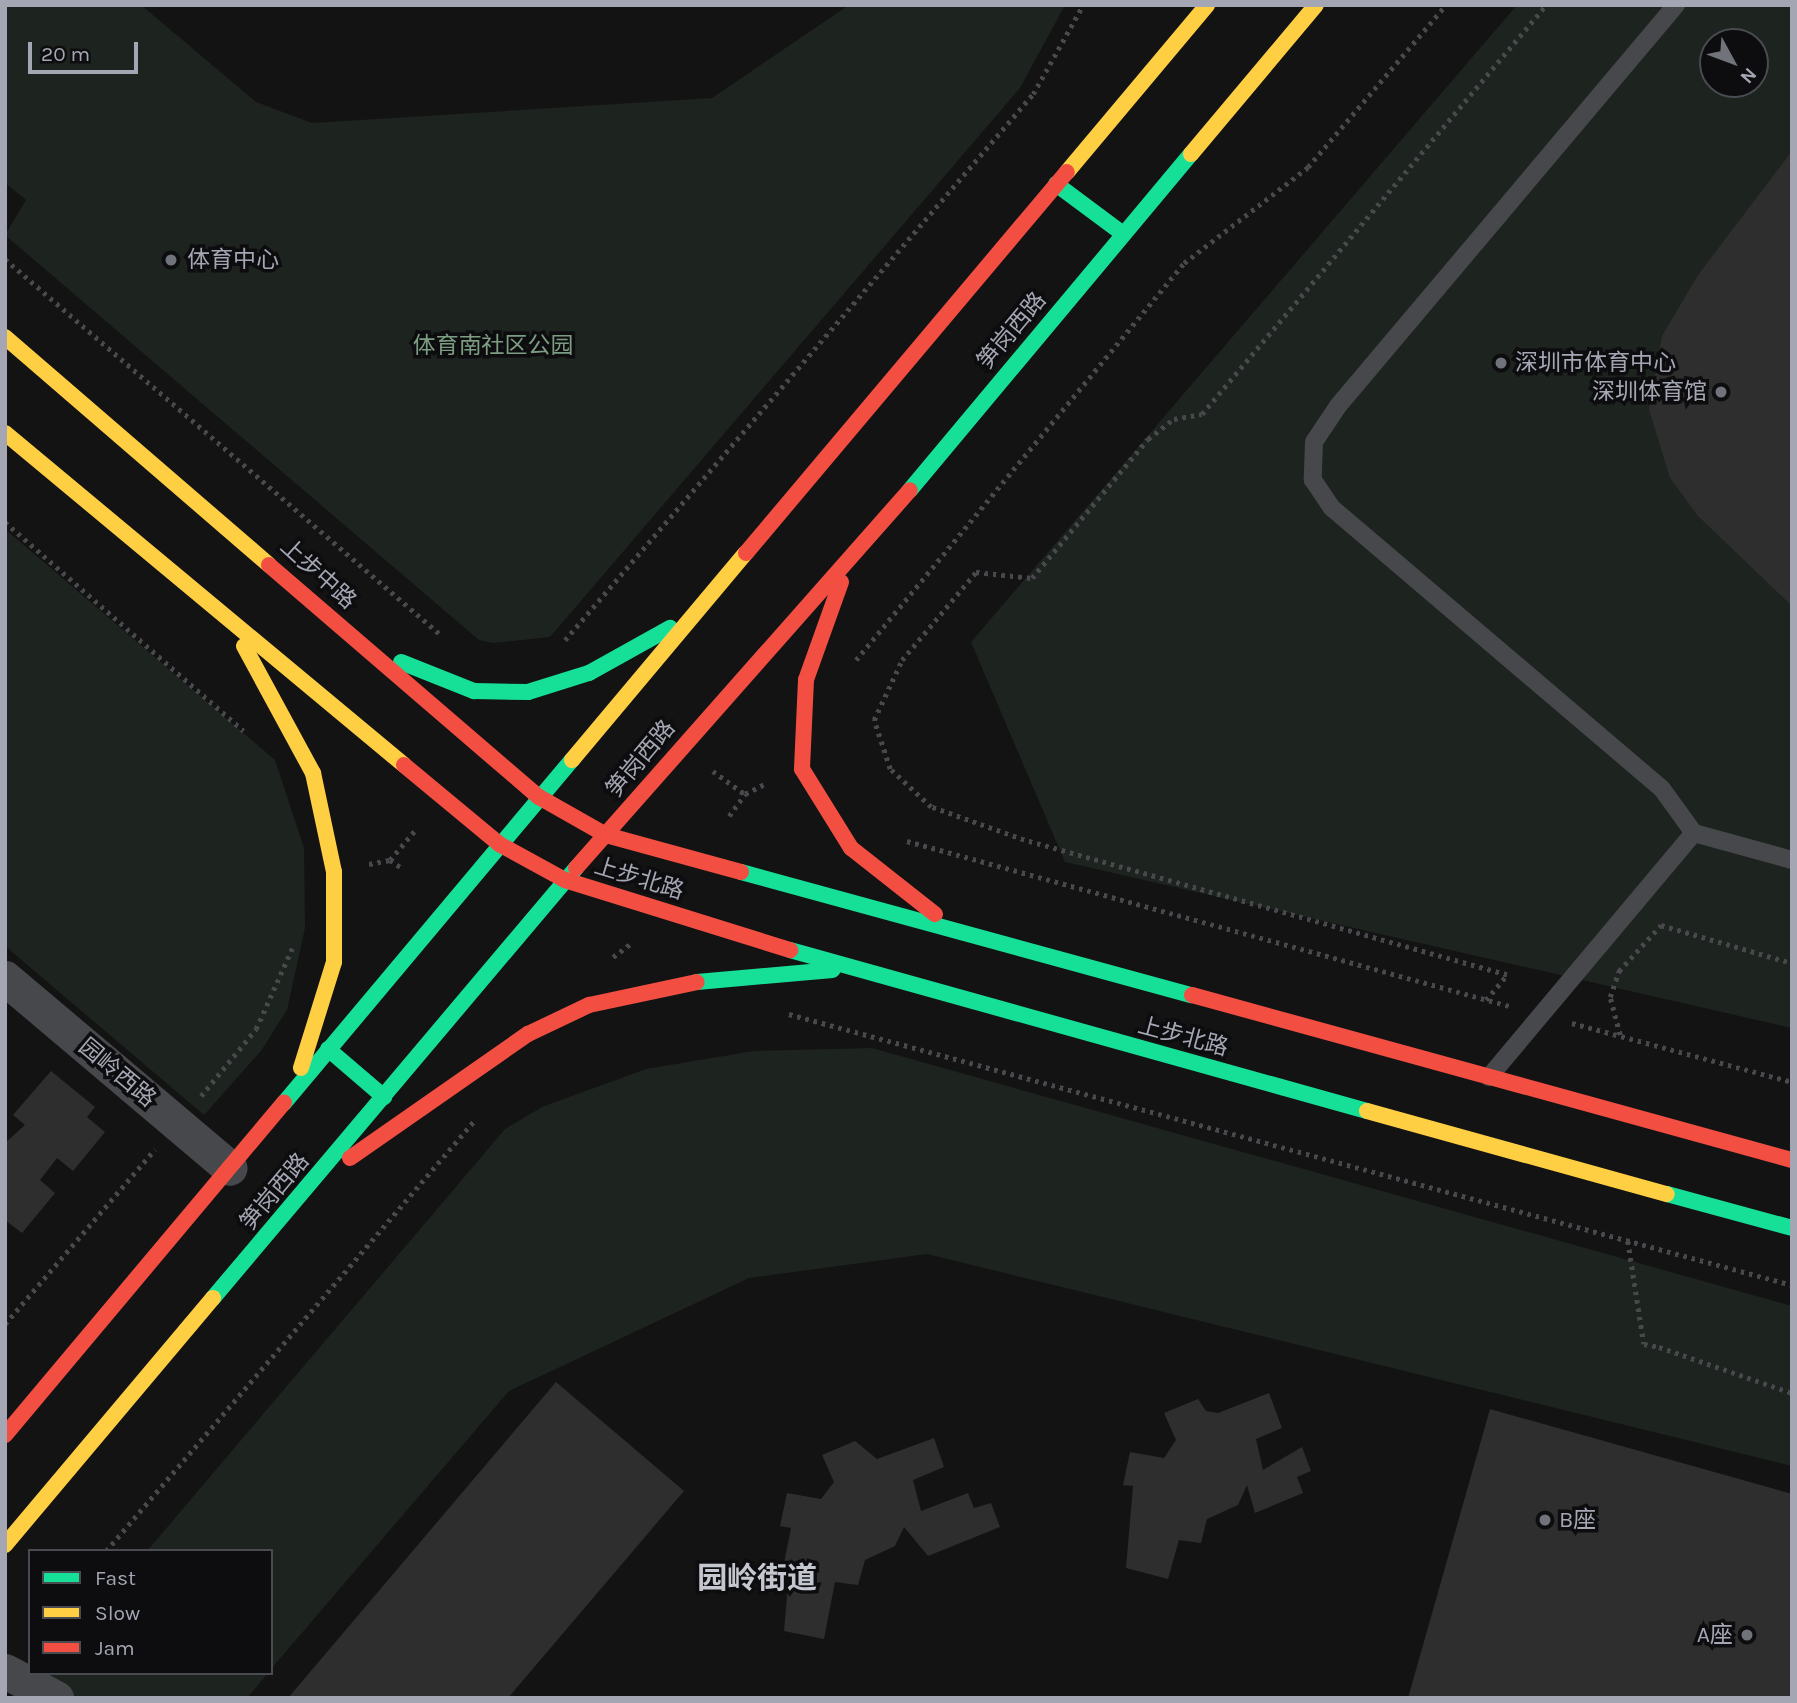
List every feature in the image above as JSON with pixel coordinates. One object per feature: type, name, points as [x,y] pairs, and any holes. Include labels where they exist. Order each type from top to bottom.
[{"type":"main road","points":[[5,1435],[499,844],[1207,5]]},
{"type":"main road","name":"笋岗西路","points":[[5,1545],[311,1185],[565,880],[850,561],[1316,5]]},
{"type":"main road","points":[[1056,184],[1122,234]]},
{"type":"main road","name":"上步中路","points":[[5,337],[539,797],[607,835]]},
{"type":"main road","points":[[5,433],[499,844],[565,880]]},
{"type":"main road","points":[[850,561],[806,680],[802,769],[851,848],[958,929]]},
{"type":"main road","points":[[350,633],[441,680],[474,691],[528,692],[656,640],[719,585]]},
{"type":"main road","points":[[222,612],[296,732],[328,830],[334,962],[292,1094]]},
{"type":"main road","name":"上步北路","points":[[607,835],[958,929],[1792,1160]]},
{"type":"main road","name":"上步北路","points":[[565,880],[846,968],[1792,1228]]},
{"type":"main road","points":[[311,1185],[528,1034],[589,1005],[663,985],[846,968]]},
{"type":"main road","points":[[328,1049],[384,1097]]},
{"type":"street","name":"园岭西路","points":[[5,978],[229,1168]]},
{"type":"street","points":[[5,1671],[56,1698]]},
{"type":"lane","points":[[1676,5],[1338,406],[1314,442],[1313,480],[1332,508],[1662,789],[1694,833],[1792,860]]},
{"type":"lane","points":[[1489,1077],[1539,1014],[1694,833]]},
{"type":"path","points":[[563,643],[1033,94],[1083,5]]},
{"type":"path","points":[[848,671],[1184,263],[1308,167],[1446,5]]},
{"type":"path","points":[[1486,1000],[1507,975],[1024,840],[931,807],[890,769],[874,720],[902,660],[976,572],[1032,578],[1148,439],[1174,419],[1202,414],[1546,5]]},
{"type":"path","points":[[5,259],[444,638]]},
{"type":"path","points":[[5,522],[180,670],[253,742]]},
{"type":"path","points":[[713,771],[745,793]]},
{"type":"path","points":[[729,816],[745,793],[774,780]]},
{"type":"path","points":[[360,866],[390,860],[416,829]]},
{"type":"path","points":[[892,837],[1792,1083]]},
{"type":"path","points":[[390,860],[402,869]]},
{"type":"path","points":[[1620,1035],[1610,997],[1619,971],[1661,925],[1792,963]]},
{"type":"path","points":[[199,1099],[256,1029],[296,939]]},
{"type":"path","points":[[783,1012],[1792,1285]]},
{"type":"path","points":[[108,1549],[480,1114]]},
{"type":"path","points":[[5,1324],[158,1146]]},
{"type":"path","points":[[1628,1241],[1644,1344],[1792,1393]]},
{"type":"green space","name":"体育南社区公园","points":[[5,5],[141,5],[256,102],[312,123],[712,98],[849,5],[1065,5],[1020,88],[550,637],[493,643],[479,640],[5,235],[26,200],[5,183]]},
{"type":"green space","name":"深圳市体育中心","points":[[1517,5],[1792,5],[1792,1028],[1065,862],[971,642]]},
{"type":"green space","points":[[5,529],[275,760],[304,848],[305,928],[287,1010],[261,1051],[204,1115],[5,946]]},
{"type":"green space","points":[[872,1048],[1792,1306],[1792,1466],[927,1254],[749,1278],[509,1391],[273,1667],[273,1549],[149,1549],[505,1129],[542,1107],[646,1069],[754,1051]]},
{"type":"green space","points":[[41,1675],[266,1675],[247,1698],[22,1698]]},
{"type":"building","name":"深圳体育馆","points":[[1792,151],[1792,606],[1698,516],[1670,478],[1649,409],[1662,336],[1698,275]]},
{"type":"building","points":[[51,1071],[95,1107],[87,1117],[105,1132],[73,1171],[57,1158],[40,1180],[55,1193],[22,1233],[5,1220],[5,1143],[25,1125],[13,1115]]},
{"type":"building","points":[[556,1382],[684,1491],[508,1698],[288,1698]]},
{"type":"building","points":[[1269,1393],[1282,1428],[1256,1439],[1263,1470],[1302,1447],[1311,1471],[1297,1477],[1303,1493],[1255,1513],[1247,1485],[1238,1505],[1207,1519],[1201,1543],[1179,1540],[1168,1579],[1126,1568],[1133,1486],[1123,1485],[1130,1452],[1164,1458],[1176,1440],[1164,1413],[1198,1399],[1206,1411],[1218,1413]]},
{"type":"building","points":[[1490,1409],[1792,1494],[1792,1698],[1408,1698]]},
{"type":"building","points":[[934,1438],[944,1467],[913,1480],[921,1511],[968,1493],[974,1508],[991,1503],[1000,1527],[928,1556],[904,1527],[895,1546],[865,1560],[858,1585],[835,1582],[824,1639],[784,1631],[789,1573],[782,1573],[791,1528],[780,1526],[787,1493],[821,1499],[834,1482],[822,1455],[855,1441],[877,1459]]},
{"type":"traffic: fast","points":[[910,490],[1191,154]]},
{"type":"traffic: fast","points":[[1056,184],[1123,234]]},
{"type":"traffic: fast","points":[[401,662],[474,691],[528,692],[589,673],[670,628]]},
{"type":"traffic: fast","points":[[284,1103],[572,760]]},
{"type":"traffic: fast","points":[[213,1298],[576,868]]},
{"type":"traffic: fast","points":[[741,872],[1192,995]]},
{"type":"traffic: fast","points":[[790,950],[1367,1111]]},
{"type":"traffic: fast","points":[[697,982],[832,970]]},
{"type":"traffic: fast","points":[[328,1049],[384,1097]]},
{"type":"traffic: fast","points":[[1667,1194],[1792,1228]]},
{"type":"traffic: slow","points":[[1067,172],[1207,5]]},
{"type":"traffic: slow","points":[[1191,154],[1316,5]]},
{"type":"traffic: slow","points":[[5,337],[269,565]]},
{"type":"traffic: slow","points":[[5,433],[404,765]]},
{"type":"traffic: slow","points":[[572,760],[746,553]]},
{"type":"traffic: slow","points":[[244,646],[313,773],[334,872],[334,962],[301,1068]]},
{"type":"traffic: slow","points":[[1367,1111],[1667,1194]]},
{"type":"traffic: slow","points":[[5,1545],[213,1298]]},
{"type":"traffic: jam","points":[[746,553],[1067,172]]},
{"type":"traffic: jam","points":[[576,868],[910,490]]},
{"type":"traffic: jam","points":[[269,565],[539,797],[606,835],[741,872]]},
{"type":"traffic: jam","points":[[841,582],[806,680],[802,769],[851,848],[935,914]]},
{"type":"traffic: jam","points":[[404,765],[499,844],[565,880],[790,950]]},
{"type":"traffic: jam","points":[[350,1158],[528,1034],[589,1005],[697,982]]},
{"type":"traffic: jam","points":[[1192,995],[1792,1160]]},
{"type":"traffic: jam","points":[[5,1435],[284,1103]]},
{"type":"place","name":"体育中心","points":[[171,260]]},
{"type":"place","name":"深圳市体育中心","points":[[1501,363]]},
{"type":"place","name":"深圳体育馆","points":[[1721,392]]},
{"type":"place","name":"B座","points":[[1545,1520]]},
{"type":"place","name":"A座","points":[[1747,1635]]},
{"type":"district","name":"园岭街道","points":[[757,1578]]}]
